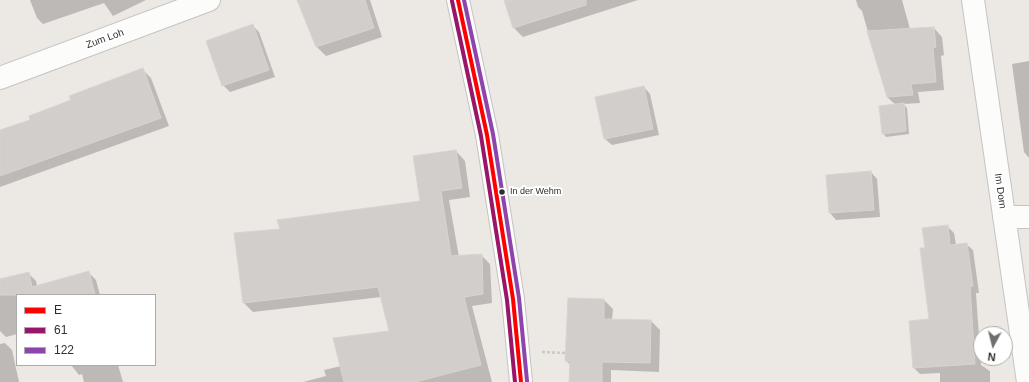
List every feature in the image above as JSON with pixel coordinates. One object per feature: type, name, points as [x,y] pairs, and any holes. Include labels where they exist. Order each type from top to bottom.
[{"type":"street","name":"Zum Loh","points":[[0,78],[209,0]]},
{"type":"street","points":[[458,0],[487,135],[513,300],[521,382]]},
{"type":"street","name":"Im Dorn","points":[[973,0],[1028,382]]},
{"type":"street","points":[[1004,217],[1029,217]]},
{"type":"building","points":[[297,0],[365,0],[374,28],[316,47]]},
{"type":"building","points":[[504,0],[586,0],[586,5],[513,28]]},
{"type":"building","points":[[253,24],[269,70],[222,86],[206,41]]},
{"type":"building","points":[[934,27],[936,47],[933,48],[936,82],[911,84],[913,95],[887,97],[867,31]]},
{"type":"building","points":[[143,68],[161,118],[0,176],[0,130],[30,120],[29,116],[71,100],[69,96]]},
{"type":"building","points":[[644,86],[653,129],[604,139],[595,97]]},
{"type":"building","points":[[904,103],[906,131],[882,134],[879,106]]},
{"type":"building","points":[[456,150],[462,188],[441,191],[451,256],[482,254],[483,294],[464,297],[481,365],[415,382],[344,382],[333,338],[389,331],[378,287],[243,303],[234,233],[280,229],[277,220],[420,201],[413,156]]},
{"type":"building","points":[[871,171],[874,210],[829,213],[826,175]]},
{"type":"building","points":[[948,225],[950,245],[967,243],[973,286],[970,287],[973,333],[973,364],[913,368],[909,321],[929,319],[920,248],[925,248],[922,228]]},
{"type":"building","points":[[89,271],[95,294],[0,295],[0,279],[29,272],[32,287]]},
{"type":"building","points":[[568,298],[604,299],[604,319],[651,320],[650,363],[602,362],[602,382],[569,382],[570,361],[565,361]]},
{"type":"transit line","name":"E","points":[[458,0],[487,135],[513,299],[521,382]]},
{"type":"transit line","name":"122","points":[[464,0],[493,134],[519,298],[527,381]]},
{"type":"transit line","name":"61","points":[[452,1],[481,136],[507,300],[515,382]]},
{"type":"place","name":"In der Wehm","points":[[502,192]]}]
